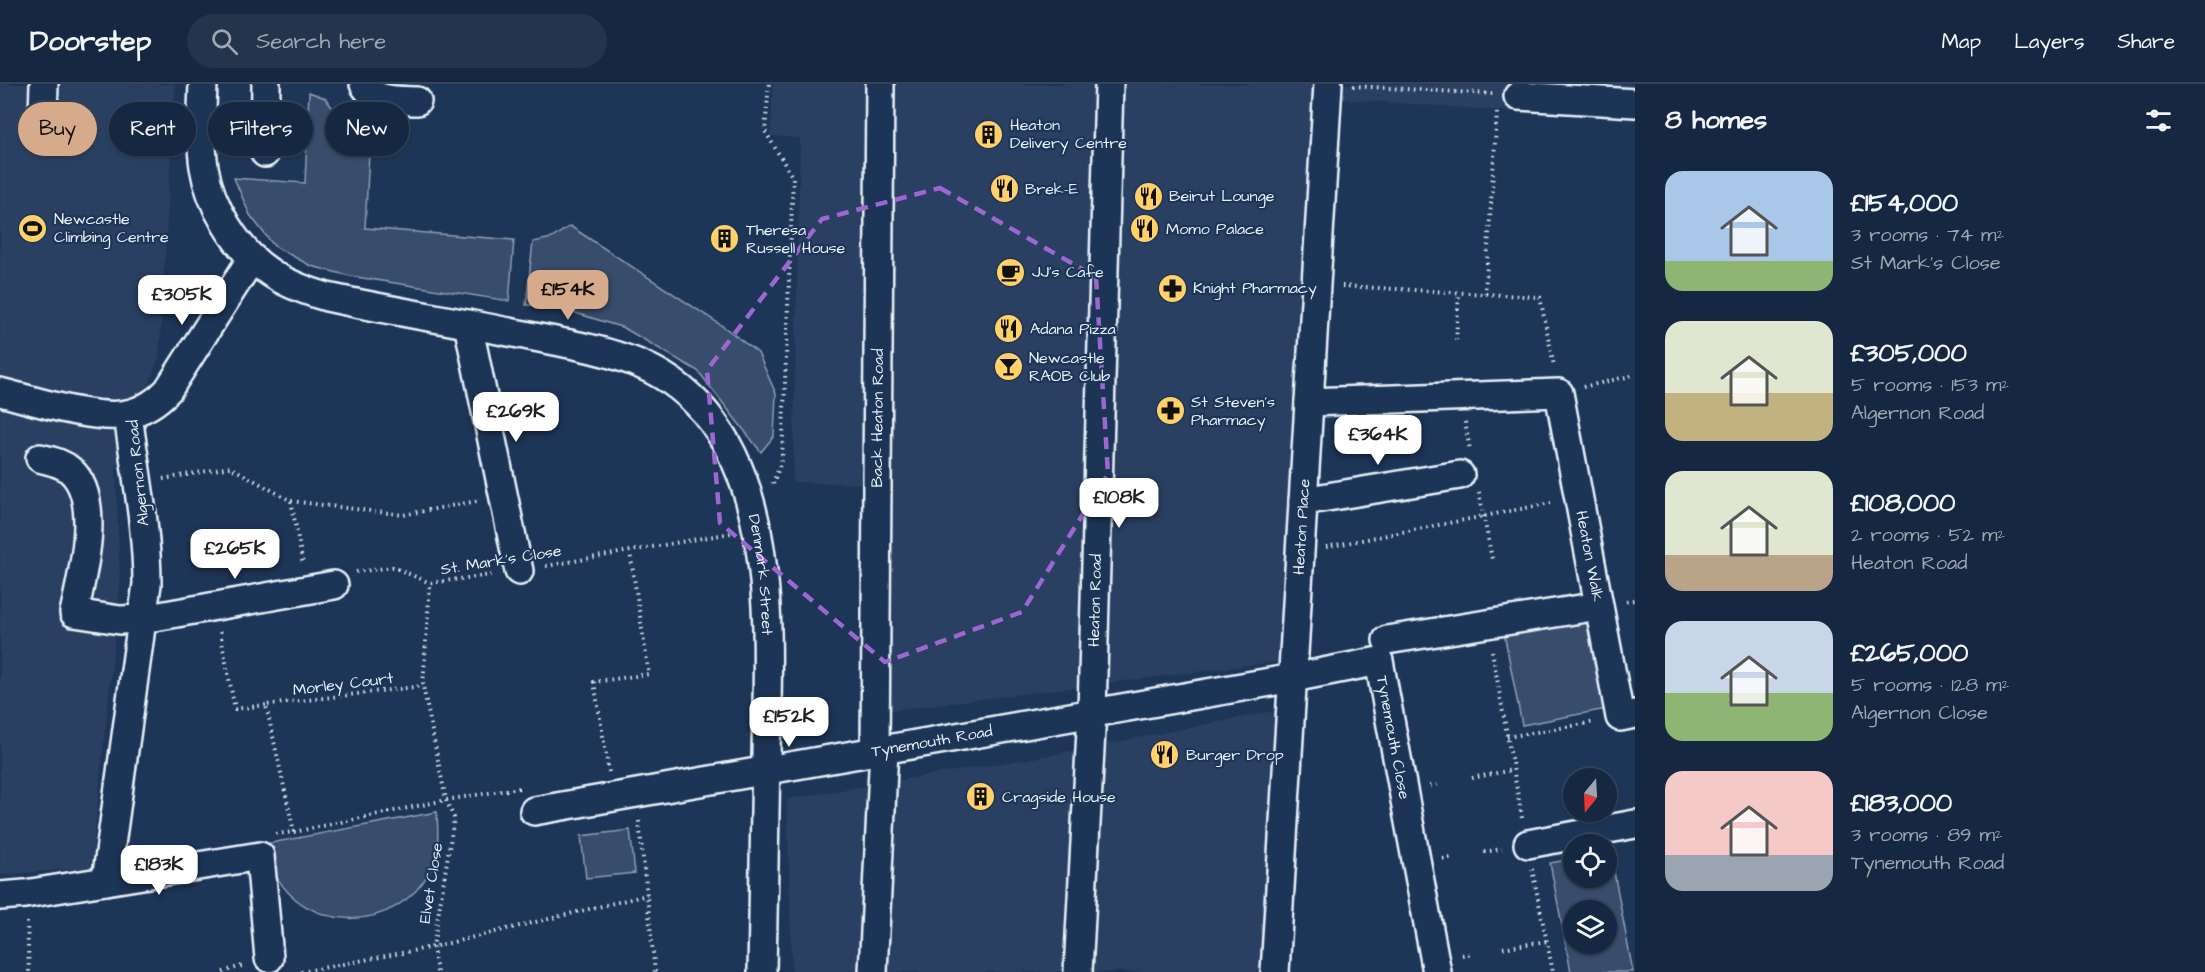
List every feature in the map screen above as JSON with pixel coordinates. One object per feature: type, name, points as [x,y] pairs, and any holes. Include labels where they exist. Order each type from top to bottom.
[{"type":"street","points":[[43,102],[44,84]]},
{"type":"street","points":[[203,84],[202,144],[209,185],[228,226],[252,258]]},
{"type":"street","points":[[266,84],[266,102]]},
{"type":"street","points":[[364,84],[367,91],[375,96],[417,101]]},
{"type":"street","name":"Back Heaton Road","points":[[873,972],[879,750],[880,84]]},
{"type":"street","name":"Heaton Road","points":[[1078,972],[1092,712],[1109,84]]},
{"type":"street","name":"Heaton Place","points":[[1275,972],[1328,84]]},
{"type":"street","points":[[1508,95],[1606,93],[1635,103]]},
{"type":"street","name":"Denmark Street","points":[[252,258],[281,280],[327,297],[556,341],[642,365],[668,379],[689,396],[710,418],[728,443],[742,474],[757,528],[768,646],[762,972]]},
{"type":"street","name":"Algernon Road","points":[[106,881],[147,584],[147,560],[128,414],[157,401],[168,390],[252,258]]},
{"type":"street","points":[[468,324],[519,571]]},
{"type":"street","points":[[0,392],[91,413],[128,414]]},
{"type":"street","points":[[1309,402],[1559,393]]},
{"type":"street","name":"Heaton Walk","points":[[1559,393],[1599,606],[1627,716]]},
{"type":"street","points":[[40,458],[61,464],[71,471],[79,481],[83,494],[87,537],[86,558],[75,613],[120,620],[143,619],[334,585]]},
{"type":"street","points":[[1303,501],[1460,475]]},
{"type":"street","points":[[1387,640],[1599,606]]},
{"type":"street","name":"Tynemouth Close","points":[[1293,678],[1379,661],[1437,972]]},
{"type":"street","name":"Tynemouth Road","points":[[534,811],[1293,678]]},
{"type":"street","points":[[1528,844],[1635,824]]},
{"type":"street","points":[[13,895],[260,856],[269,958]]},
{"type":"path","points":[[769,84],[765,131],[793,178],[782,459],[771,489]]},
{"type":"path","points":[[1328,84],[1508,95],[1485,294]]},
{"type":"path","points":[[1423,90],[1424,84]]},
{"type":"path","points":[[1317,285],[1540,297],[1559,393],[1635,375]]},
{"type":"path","points":[[1456,340],[1459,293]]},
{"type":"path","points":[[137,483],[230,467],[291,501],[403,514],[504,496]]},
{"type":"path","points":[[1300,552],[1579,498]]},
{"type":"path","points":[[291,501],[307,589]]},
{"type":"path","name":"St. Mark's Close","points":[[446,800],[423,686],[430,583],[519,571],[757,528]]},
{"type":"path","points":[[630,552],[649,674],[594,682],[624,795],[646,895],[655,972]]},
{"type":"path","points":[[334,585],[354,573],[393,567],[430,583]]},
{"type":"path","name":"Morley Court","points":[[215,607],[235,709],[423,686]]},
{"type":"path","points":[[1488,624],[1512,770],[1553,972]]},
{"type":"path","points":[[266,705],[294,832]]},
{"type":"path","points":[[1507,737],[1627,716]]},
{"type":"path","points":[[1472,778],[1512,770]]},
{"type":"path","points":[[260,856],[257,835],[294,832],[446,800],[528,787],[534,811]]},
{"type":"path","name":"Elvet Close","points":[[437,972],[433,947],[454,818],[446,800]]},
{"type":"path","points":[[1484,852],[1528,844]]},
{"type":"path","points":[[13,895],[29,972]]},
{"type":"path","points":[[301,972],[433,947],[646,895]]},
{"type":"path","points":[[1503,948],[1547,940]]},
{"type":"highlighted area","points":[[940,188],[1096,277],[1108,474],[1022,612],[885,662],[720,523],[707,370],[822,219]]},
{"type":"shaded area","points":[[0,84],[175,84],[174,102],[109,102],[109,156],[171,156],[159,358],[116,469],[120,586],[91,867],[0,875]]},
{"type":"shaded area","points":[[773,84],[1635,84],[1635,120],[1311,97],[1282,661],[862,714],[868,484],[793,482],[800,138],[771,136]]},
{"type":"shaded area","points":[[309,92],[325,98],[328,102],[325,102],[325,156],[369,156],[365,228],[514,240],[509,301],[350,276],[311,266],[274,246],[250,215],[234,178],[305,183],[306,156],[313,156],[313,102],[309,102]]},
{"type":"shaded area","points":[[570,226],[724,327],[758,353],[776,394],[774,436],[761,452],[698,371],[624,328],[550,305],[526,305],[533,242],[552,238]]},
{"type":"shaded area","points":[[1597,605],[1617,707],[1522,725],[1502,623]]},
{"type":"shaded area","points":[[1279,710],[1266,972],[792,972],[787,799],[1051,755]]},
{"type":"shaded area","points":[[437,812],[437,849],[430,871],[415,891],[396,906],[374,915],[351,918],[328,916],[306,907],[288,892],[273,870],[265,844]]},
{"type":"shaded area","points":[[630,830],[635,873],[586,878],[581,836]]},
{"type":"shaded area","points":[[1563,861],[1563,888],[1617,888],[1633,972],[1571,972],[1568,954],[1617,954],[1617,900],[1563,900],[1563,930],[1550,863]]},
{"type":"place","name":"Heaton Delivery Centre","points":[[989,134]]},
{"type":"place","name":"Brek-E","points":[[1004,189]]},
{"type":"place","name":"Beirut Lounge","points":[[1148,196]]},
{"type":"place","name":"Newcastle Climbing Centre","points":[[33,228]]},
{"type":"place","name":"Momo Palace","points":[[1145,229]]},
{"type":"place","name":"Theresa Russell House","points":[[725,239]]},
{"type":"place","name":"JJ's Cafe","points":[[1011,272]]},
{"type":"place","name":"Knight Pharmacy","points":[[1172,288]]},
{"type":"place","name":"Adana Pizza","points":[[1009,329]]},
{"type":"place","name":"Newcastle RAOB Club","points":[[1008,367]]},
{"type":"place","name":"St Steven's Pharmacy","points":[[1170,411]]},
{"type":"place","name":"Burger Drop","points":[[1165,755]]},
{"type":"place","name":"Cragside House","points":[[981,797]]}]
